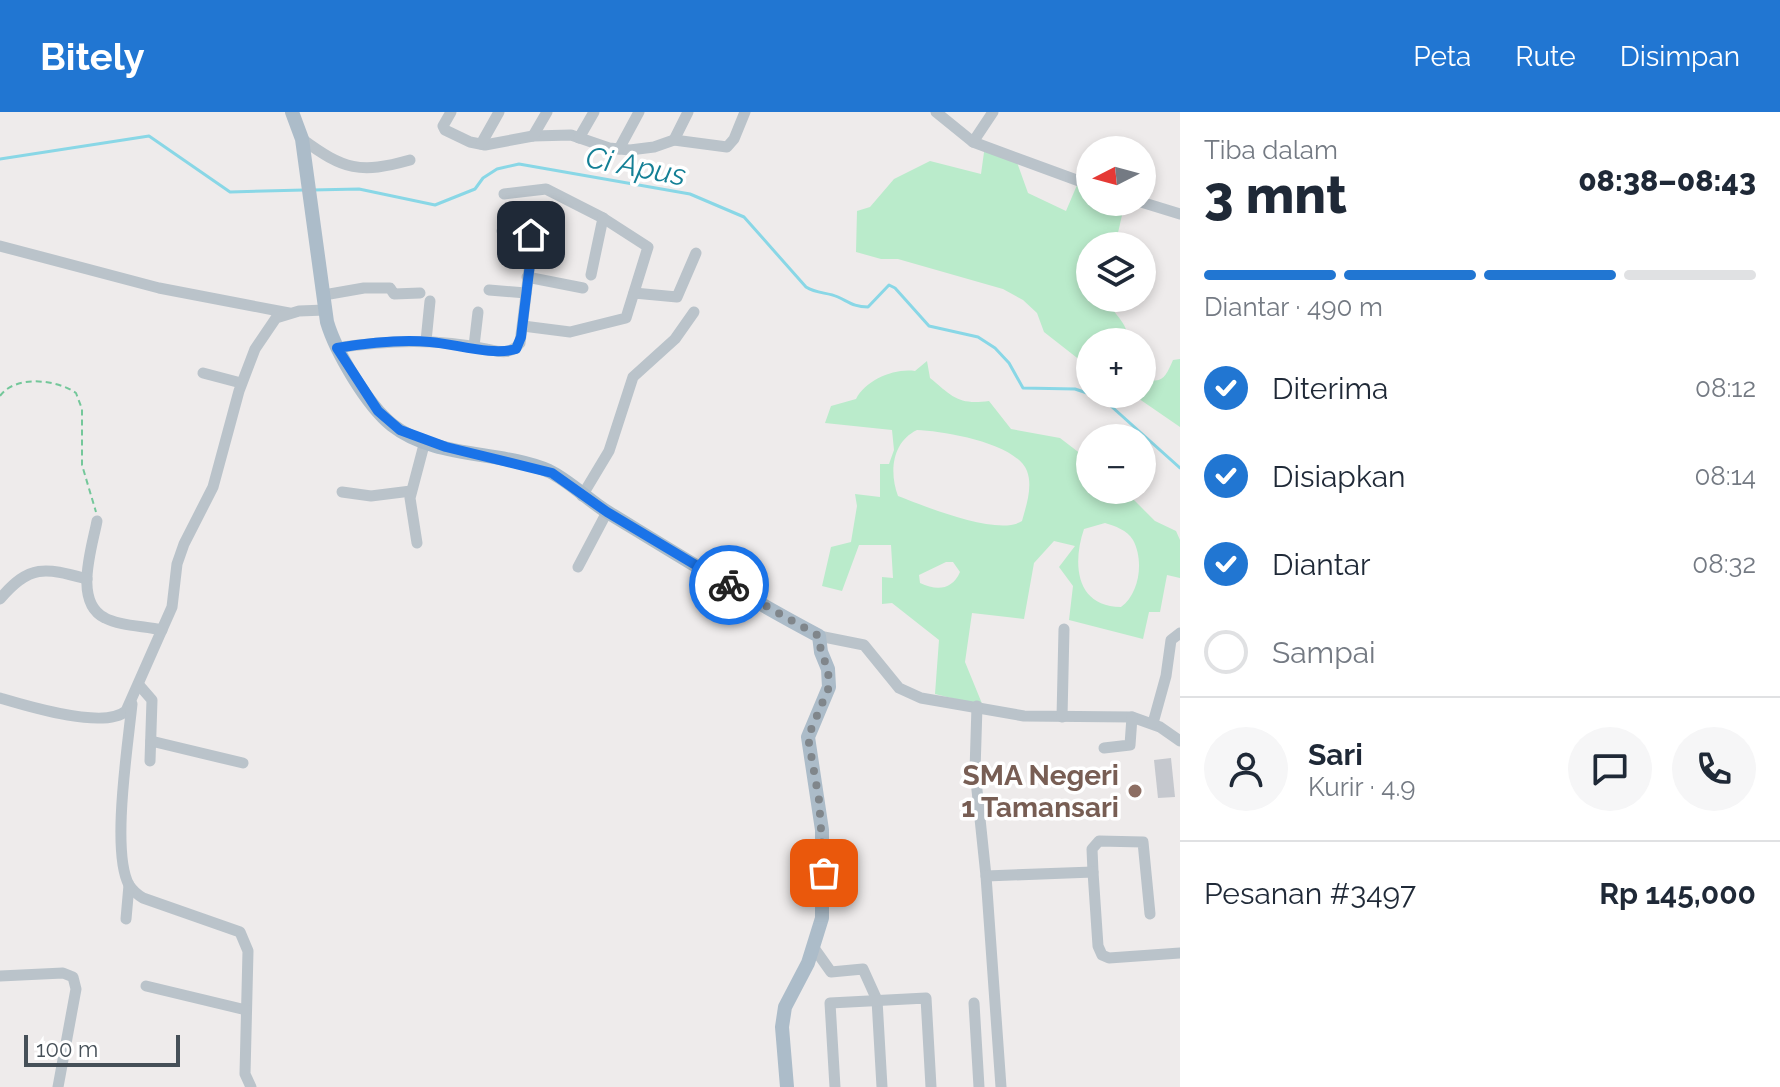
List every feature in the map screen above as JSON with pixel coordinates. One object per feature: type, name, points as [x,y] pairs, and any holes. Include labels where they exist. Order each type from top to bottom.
[{"type":"main road","points":[[292,112],[302,139],[316,225],[324,303],[337,348],[385,419],[400,430],[425,441],[545,470],[607,512],[819,636],[829,677],[826,694],[808,734],[819,800],[824,873],[822,918],[814,948],[783,1018],[787,1087]]},
{"type":"street","points":[[451,112],[443,126],[445,130],[481,144],[533,136],[579,138],[619,149],[654,147],[674,140],[727,147],[734,139],[745,112]]},
{"type":"street","points":[[481,144],[499,112]]},
{"type":"street","points":[[533,136],[547,112]]},
{"type":"street","points":[[579,138],[594,112]]},
{"type":"street","points":[[619,149],[639,112]]},
{"type":"street","points":[[674,140],[688,112]]},
{"type":"street","points":[[936,112],[973,142],[1076,180]]},
{"type":"street","points":[[973,142],[993,112]]},
{"type":"street","points":[[302,139],[328,157],[358,169],[385,167],[410,160]]},
{"type":"street","points":[[504,194],[546,189],[603,218],[648,247],[626,318],[570,332],[523,326]]},
{"type":"street","points":[[1156,207],[1180,214]]},
{"type":"street","points":[[591,275],[603,218]]},
{"type":"street","points":[[337,348],[426,341],[474,346],[502,353],[516,349],[523,326],[533,239],[531,235],[502,231]]},
{"type":"street","points":[[0,246],[159,288],[290,313]]},
{"type":"street","points":[[634,293],[677,297],[696,253]]},
{"type":"street","points":[[527,277],[583,288]]},
{"type":"street","points":[[0,698],[44,710],[110,719],[126,711],[174,599],[177,564],[188,533],[206,504],[217,476],[241,383],[255,349],[270,324],[290,313],[373,288],[390,288],[394,294],[425,297],[426,341]]},
{"type":"street","points":[[489,290],[526,293]]},
{"type":"street","points":[[474,346],[478,312]]},
{"type":"street","points":[[582,496],[609,451],[633,377],[675,339],[694,312]]},
{"type":"street","points":[[203,373],[241,383]]},
{"type":"street","points":[[417,543],[410,503],[425,441]]},
{"type":"street","points":[[342,492],[371,496],[411,491]]},
{"type":"street","points":[[578,567],[607,512]]},
{"type":"street","points":[[97,521],[87,579],[88,595],[101,616],[162,630]]},
{"type":"street","points":[[0,599],[17,580],[36,571],[57,571],[87,579]]},
{"type":"street","points":[[1062,717],[1064,629]]},
{"type":"street","points":[[1153,723],[1166,676],[1171,640],[1180,633]]},
{"type":"street","points":[[819,636],[864,645],[906,693],[921,698],[1024,716],[1132,717],[1153,723],[1180,741]]},
{"type":"street","points":[[139,685],[152,700],[150,761]]},
{"type":"street","points":[[126,919],[129,885],[123,863],[122,835],[132,701]]},
{"type":"street","points":[[977,706],[975,771],[1001,1087]]},
{"type":"street","points":[[1104,748],[1130,745],[1132,717]]},
{"type":"street","points":[[151,741],[243,763]]},
{"type":"street","points":[[1150,914],[1143,842],[1099,841],[1092,849],[1098,946],[1102,955],[1109,958],[1180,953]]},
{"type":"street","points":[[986,876],[1093,872]]},
{"type":"street","points":[[129,885],[143,898],[240,932],[244,937],[248,951],[245,1074],[251,1087]]},
{"type":"street","points":[[814,948],[831,972],[863,969],[877,1000],[882,1087]]},
{"type":"street","points":[[0,976],[63,973],[73,977],[76,989],[58,1087]]},
{"type":"street","points":[[146,986],[246,1010]]},
{"type":"street","points":[[835,1087],[830,1003],[926,998],[931,1087]]},
{"type":"street","points":[[974,1003],[979,1087]]},
{"type":"path","points":[[0,396],[12,385],[27,382],[55,384],[76,393],[82,409],[82,465],[97,521]]},
{"type":"green space","points":[[985,145],[1014,154],[1028,193],[1066,211],[1076,187],[1076,216],[1122,216],[1118,232],[1076,232],[1076,312],[1115,312],[1125,328],[1076,328],[1076,357],[1044,332],[1037,313],[1023,300],[1003,289],[898,259],[881,259],[856,252],[857,211],[870,207],[894,179],[930,161],[981,174]]},
{"type":"green space","points":[[1180,359],[1180,427],[1152,408],[1156,408],[1156,380],[1165,375],[1173,360]]},
{"type":"green space","points":[[927,361],[930,378],[956,398],[970,402],[989,401],[1011,429],[1060,438],[1076,450],[1076,504],[1138,504],[1155,521],[1176,531],[1180,540],[1180,578],[1167,575],[1160,612],[1149,612],[1143,639],[1069,620],[1073,586],[1059,567],[1075,546],[1054,541],[1034,563],[1024,619],[972,613],[965,662],[983,706],[935,694],[939,640],[892,603],[882,604],[882,577],[893,578],[891,545],[859,545],[842,591],[822,586],[831,547],[851,542],[857,506],[855,494],[880,497],[880,464],[889,464],[894,450],[892,430],[825,423],[831,406],[856,399],[866,386],[881,377],[915,371]],"holes":[[[917,430],[978,440],[1020,461],[1027,471],[1029,483],[1022,521],[1011,525],[980,523],[898,496],[893,468],[902,442]],[[1105,523],[1124,531],[1133,540],[1138,557],[1136,585],[1121,607],[1095,600],[1086,592],[1081,581],[1078,556],[1084,529]],[[946,562],[953,562],[960,572],[953,582],[938,588],[920,583],[919,575]]]},
{"type":"building","points":[[1171,758],[1175,797],[1158,798],[1154,760]]},
{"type":"waterway","name":"Ci Apus","points":[[0,159],[149,136],[230,192],[304,190]]},
{"type":"waterway","name":"Ci Apus","points":[[312,190],[359,189],[435,205],[475,189],[483,178],[497,169],[519,164],[690,194],[744,217],[806,287],[868,307],[889,285],[929,326],[978,337],[995,348],[1009,363],[1023,388],[1075,389],[1102,398],[1180,468]]},
{"type":"way so far","points":[[729,585],[819,636],[828,669],[829,687],[808,737],[819,800],[824,873]]},
{"type":"place","name":"SMA Negeri 1 Tamansari","points":[[1135,791]]},
{"type":"route","points":[[531,235],[521,337],[516,349],[502,353],[474,346],[426,341],[337,348],[378,411],[400,430],[446,447],[552,473],[607,512],[729,585]]}]
